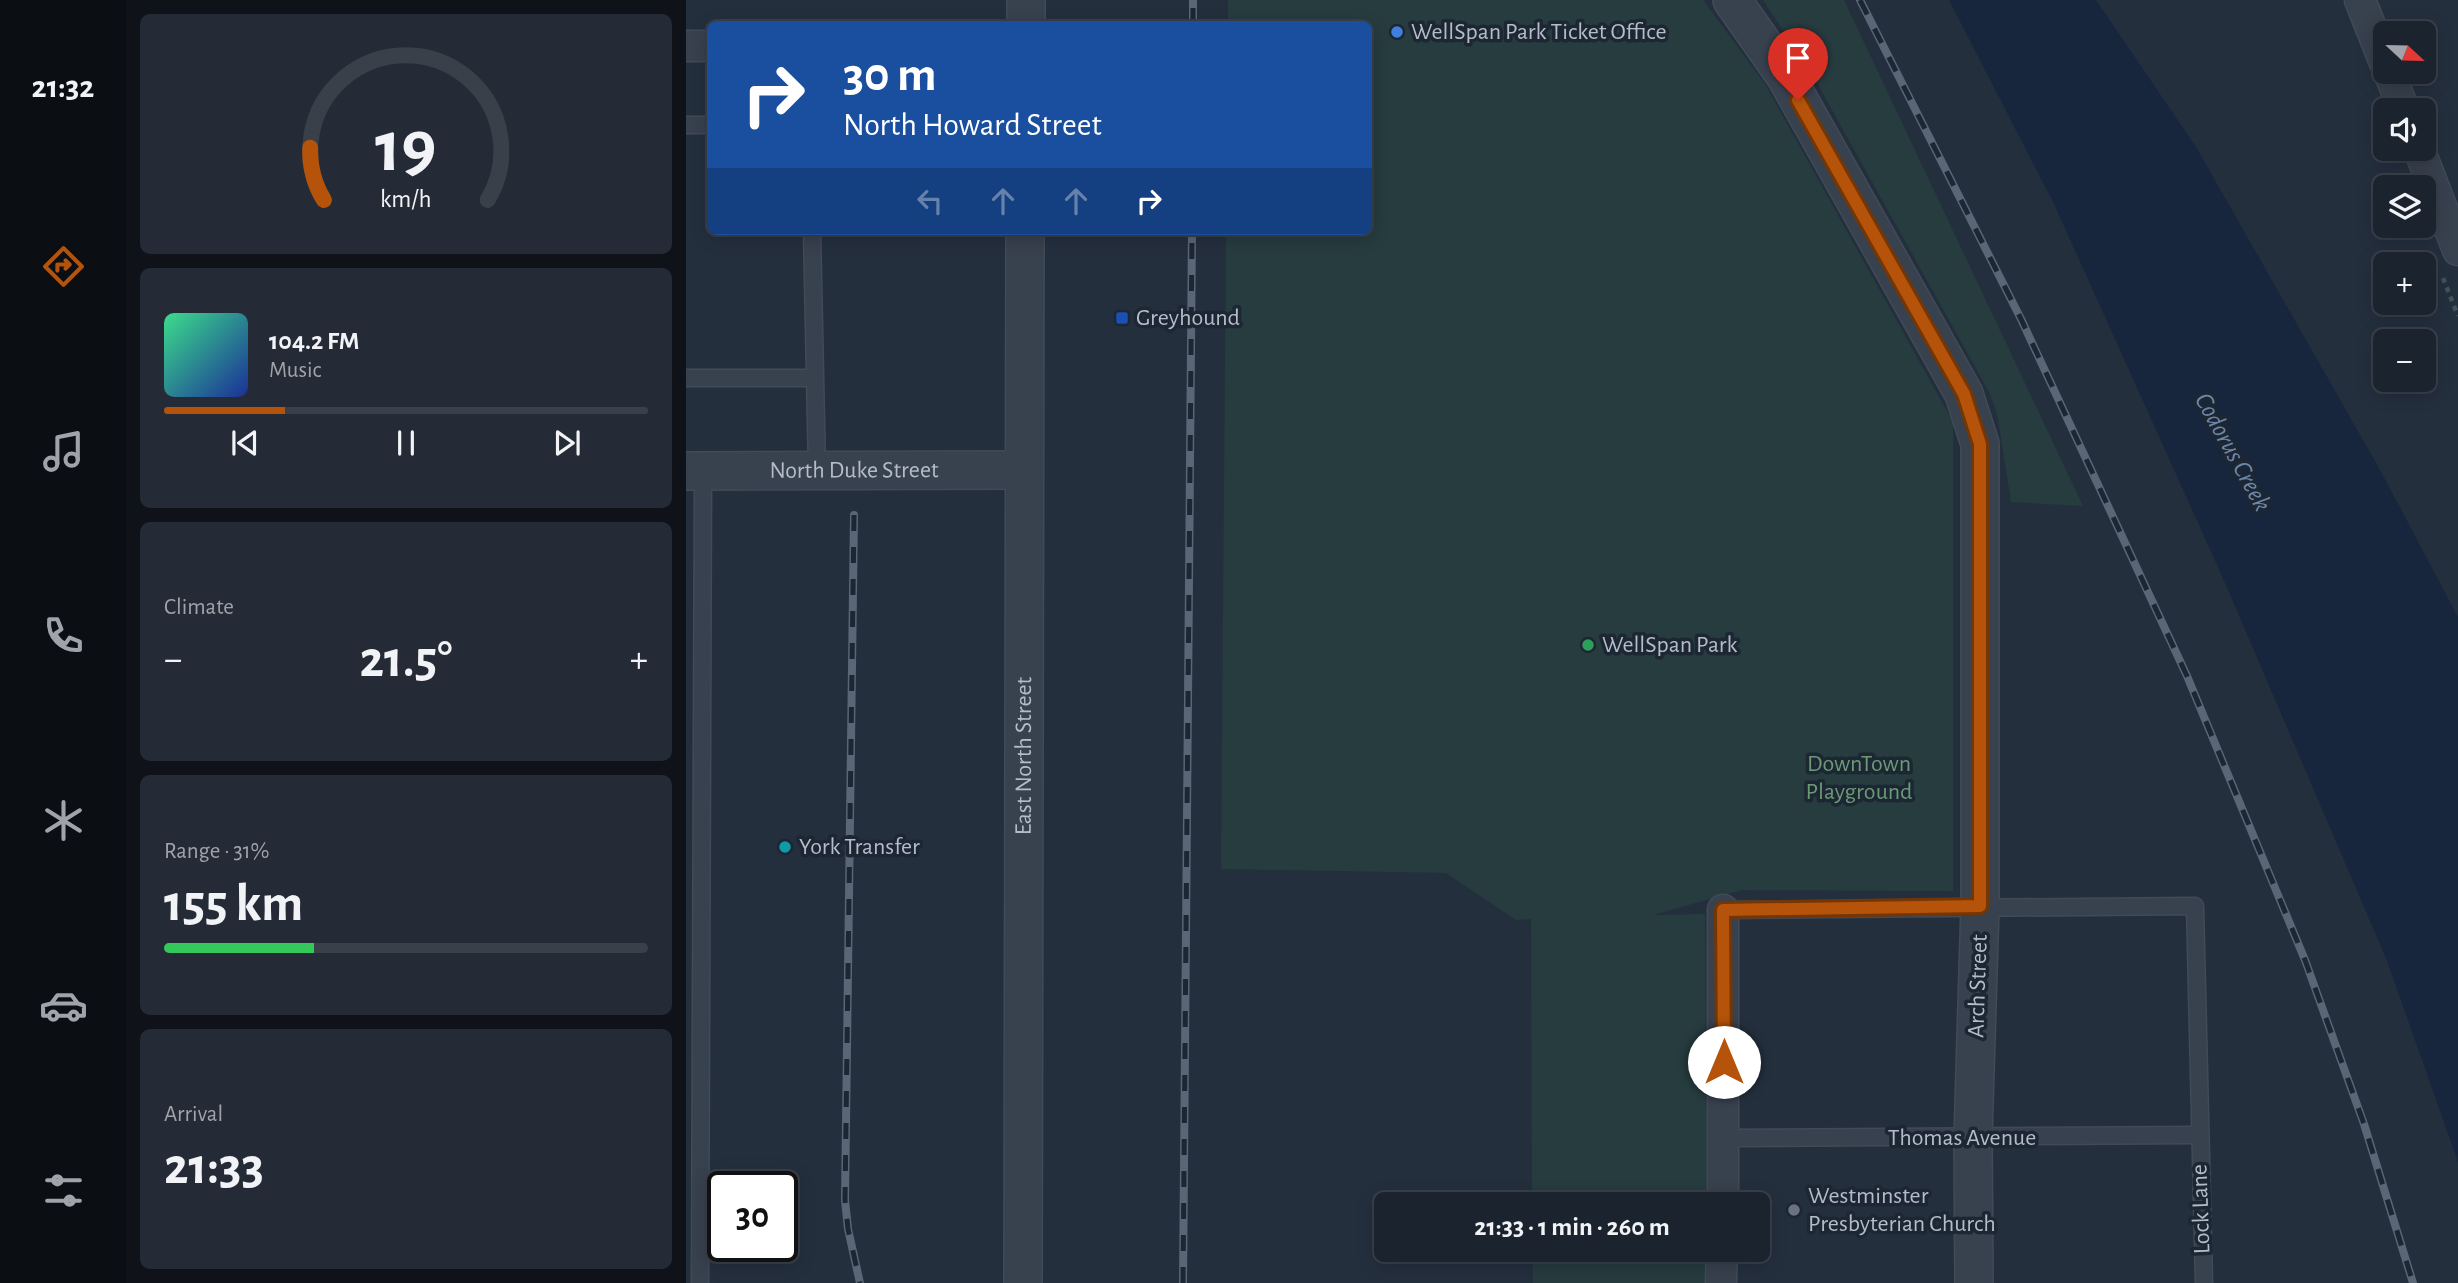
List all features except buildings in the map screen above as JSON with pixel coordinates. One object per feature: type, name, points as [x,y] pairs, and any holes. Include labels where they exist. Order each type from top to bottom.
[{"type":"street","points":[[1026,0],[1026,21]]},
{"type":"street","name":"Arch Street","points":[[1732,0],[1786,78],[1964,394],[1974,418],[1980,444],[1980,906],[1973,1139],[1974,1283]]},
{"type":"street","points":[[2360,0],[2373,33]]},
{"type":"street","points":[[686,46],[707,46]]},
{"type":"street","points":[[2424,161],[2458,250]]},
{"type":"street","name":"East North Street","points":[[1023,1283],[1025,235]]},
{"type":"street","name":"North Duke Street","points":[[695,471],[1024,470]]},
{"type":"street","points":[[1723,910],[1723,1192]]},
{"type":"street","points":[[1721,1262],[1721,1283]]},
{"type":"lane","points":[[686,125],[707,125]]},
{"type":"lane","points":[[812,235],[817,471]]},
{"type":"lane","points":[[686,378],[813,378]]},
{"type":"lane","points":[[695,471],[700,1283]]},
{"type":"lane","name":"Lock Lane","points":[[1980,906],[2195,906],[2204,1283]]},
{"type":"lane","points":[[1723,910],[1980,906]]},
{"type":"lane","name":"Thomas Avenue","points":[[1725,1138],[1973,1139],[2199,1135]]},
{"type":"green space","name":"WellSpan Park","points":[[1228,0],[1703,0],[1765,84],[1953,422],[1953,891],[1742,890],[1653,915],[1705,914],[1707,1192],[1532,1192],[1531,919],[1516,920],[1446,873],[1221,869],[1226,235],[1372,235],[1372,21],[1228,21]]},
{"type":"green space","points":[[1763,0],[1844,0],[2083,506],[2011,502],[1997,413],[1989,392],[1812,74]]},
{"type":"green space","points":[[1533,1262],[1707,1262],[1707,1283],[1533,1283]]},
{"type":"water","name":"Codorus Creek","points":[[1949,0],[2096,0],[2196,147],[2379,468],[2458,617],[2458,1162],[2386,958],[2222,576],[2054,204]]},
{"type":"railway","points":[[1193,0],[1193,21]]},
{"type":"railway","points":[[1860,0],[2021,319],[2187,676],[2305,960],[2364,1124],[2413,1283]]},
{"type":"railway","points":[[1183,1283],[1192,235]]},
{"type":"railway","points":[[854,515],[845,1200],[848,1229],[860,1283]]},
{"type":"place","name":"WellSpan Park Ticket Office","points":[[1397,32]]},
{"type":"place","name":"Greyhound","points":[[1122,318]]},
{"type":"place","name":"WellSpan Park","points":[[1588,645]]},
{"type":"place","name":"York Transfer","points":[[785,847]]},
{"type":"place","name":"Westminster Presbyterian Church","points":[[1794,1210]]},
{"type":"route","points":[[1724,1062],[1723,910],[1980,906],[1980,444],[1974,418],[1964,394],[1798,100]]},
{"type":"park label","name":"DownTown Playground","points":[[1859,778]]}]
